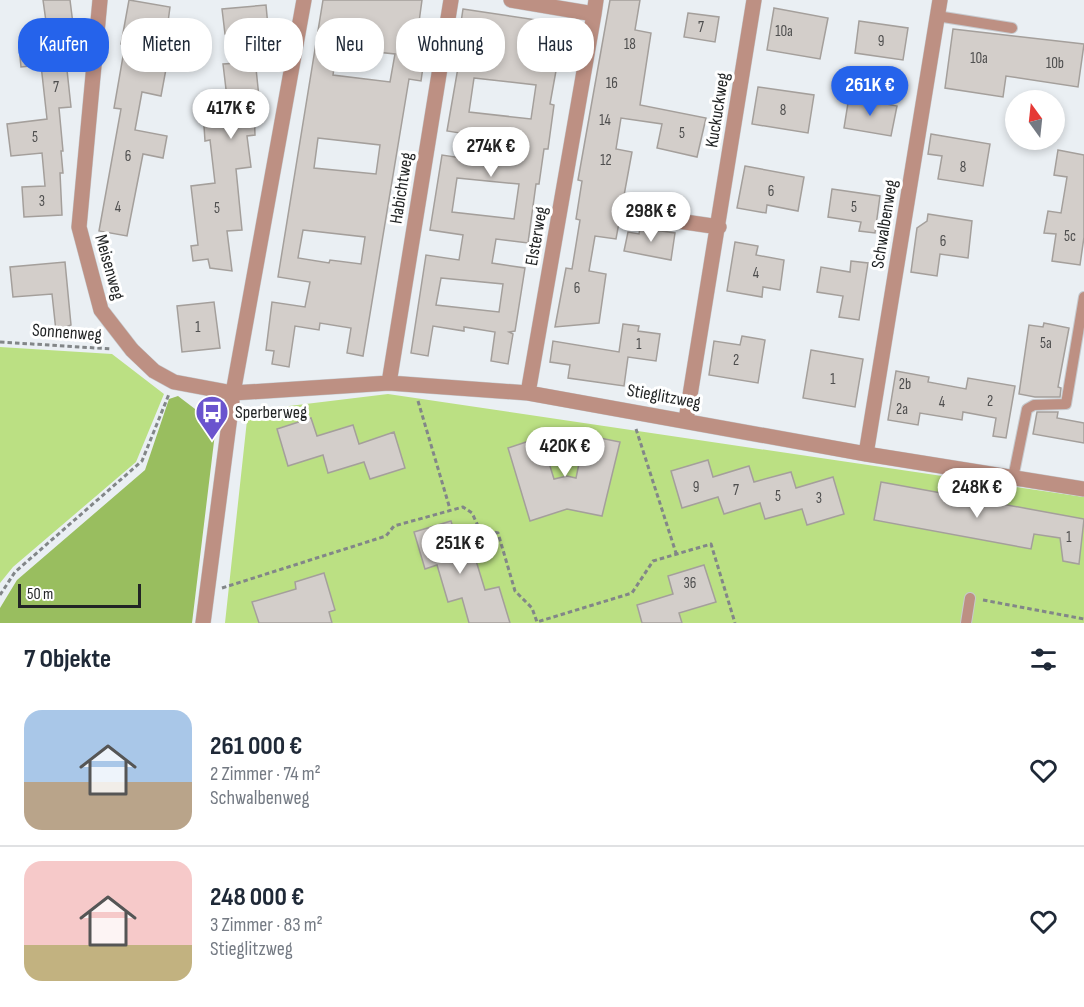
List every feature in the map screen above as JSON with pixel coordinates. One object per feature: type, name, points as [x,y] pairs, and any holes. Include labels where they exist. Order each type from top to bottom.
[{"type":"street","name":"Meisenweg","points":[[100,0],[79,227],[101,310],[132,350],[154,371],[174,382],[233,393]]},
{"type":"street","points":[[202,623],[233,393],[304,0]]},
{"type":"street","name":"Habichtweg","points":[[388,383],[451,0]]},
{"type":"street","points":[[511,0],[595,7]]},
{"type":"street","name":"Kuckuckweg","points":[[686,420],[754,0]]},
{"type":"street","name":"Schwalbenweg","points":[[866,454],[940,0]]},
{"type":"street","name":"Elsterweg","points":[[528,393],[595,7]]},
{"type":"street","points":[[644,216],[719,227]]},
{"type":"street","name":"Stieglitzweg","points":[[233,393],[388,383],[528,393],[866,454],[1084,489]]},
{"type":"lane","points":[[937,16],[1012,28]]},
{"type":"lane","points":[[1013,478],[1027,409],[1034,405],[1066,404],[1084,297]]},
{"type":"lane","points":[[966,623],[970,598]]},
{"type":"path","name":"Sonnenweg","points":[[0,342],[132,350]]},
{"type":"path","points":[[0,595],[15,572],[142,461],[174,382]]},
{"type":"path","points":[[413,385],[450,509]]},
{"type":"path","points":[[630,410],[676,553]]},
{"type":"path","points":[[208,588],[228,588],[238,585],[386,536],[394,526],[463,507],[472,513],[479,528],[498,533],[515,591],[532,608],[537,622],[632,593],[653,561],[711,544],[735,623]]},
{"type":"path","points":[[970,598],[1084,619]]},
{"type":"path","points":[[557,616],[559,623]]},
{"type":"green space","points":[[0,347],[112,354],[164,394],[136,462],[13,567],[0,583]]},
{"type":"green space","points":[[388,394],[1084,497],[1084,623],[225,623],[248,411]]},
{"type":"green space","points":[[178,396],[216,425],[192,623],[0,623],[0,608],[17,580],[145,470],[169,399]]},
{"type":"building","points":[[43,0],[70,0],[72,18],[46,18]]},
{"type":"building","points":[[129,0],[170,7],[169,18],[126,18]]},
{"type":"building","points":[[323,0],[422,0],[420,18],[396,18],[396,72],[422,72],[421,81],[409,79],[363,356],[347,353],[351,328],[320,323],[319,330],[295,326],[289,367],[272,364],[274,351],[266,350],[272,302],[305,307],[310,282],[278,277],[315,49],[315,72],[333,72],[333,75],[390,82],[395,54],[384,53],[384,18],[320,18]],"holes":[[[318,138],[380,145],[376,174],[314,168]],[[303,230],[365,237],[361,264],[330,260],[329,263],[298,258]]]},
{"type":"building","points":[[610,0],[640,0],[635,30],[651,33],[640,105],[706,118],[697,157],[657,148],[662,124],[621,118],[616,149],[632,152],[616,239],[595,236],[589,271],[606,274],[599,323],[555,327],[566,268],[572,269],[580,220],[576,219],[582,181],[578,180]]},
{"type":"building","points":[[266,5],[267,18],[224,18],[224,26],[222,9]]},
{"type":"building","points":[[774,8],[828,18],[820,59],[767,50]]},
{"type":"building","points":[[463,9],[523,18],[517,18],[517,72],[556,72],[550,104],[554,105],[548,149],[544,149],[539,184],[536,184],[528,243],[496,239],[492,263],[525,268],[515,331],[509,332],[513,334],[508,364],[491,361],[495,332],[464,327],[464,331],[433,326],[428,356],[411,353],[426,255],[459,260],[463,235],[430,230],[442,155],[475,160],[479,136],[447,131],[457,72],[505,72],[505,18],[462,18]],"holes":[[[474,78],[536,85],[531,119],[469,112]],[[457,178],[519,184],[514,219],[452,212]],[[441,278],[503,284],[499,312],[436,305]]]},
{"type":"building","points":[[688,13],[719,17],[715,42],[684,37]]},
{"type":"building","points":[[859,21],[908,28],[903,60],[855,53]]},
{"type":"building","points":[[953,29],[1084,44],[1078,87],[1006,76],[1003,97],[945,88]]},
{"type":"building","points":[[223,64],[224,72],[256,72],[260,107],[254,107],[255,135],[247,136],[251,167],[236,169],[242,230],[227,231],[232,271],[210,268],[208,259],[193,261],[191,246],[198,245],[191,186],[215,183],[210,140],[205,141],[204,126],[230,123]]},
{"type":"building","points":[[121,68],[121,72],[165,72],[161,96],[142,92],[135,130],[167,136],[163,158],[143,154],[127,236],[99,231],[121,109],[114,108]]},
{"type":"building","points":[[42,72],[67,72],[71,107],[59,108],[63,151],[61,151],[63,173],[60,173],[62,215],[24,217],[22,187],[45,186],[42,153],[11,156],[7,124],[47,119]]},
{"type":"building","points":[[758,87],[814,95],[808,133],[752,124]]},
{"type":"building","points":[[849,97],[897,106],[891,136],[844,128]]},
{"type":"building","points":[[931,134],[990,144],[983,186],[938,179],[942,156],[928,154]]},
{"type":"building","points":[[1058,150],[1084,155],[1084,237],[1080,265],[1052,261],[1056,234],[1044,233],[1048,211],[1061,213],[1067,177],[1054,175]]},
{"type":"building","points":[[745,166],[804,177],[798,211],[767,205],[766,213],[737,208]]},
{"type":"building","points":[[832,189],[880,196],[875,233],[859,231],[861,222],[828,217]]},
{"type":"building","points":[[928,214],[972,221],[968,258],[940,254],[937,276],[911,272],[917,228],[927,221]]},
{"type":"building","points":[[640,228],[675,233],[671,260],[624,251],[628,232],[639,234]]},
{"type":"building","points":[[735,242],[758,246],[756,255],[784,260],[780,290],[763,287],[762,297],[727,291]]},
{"type":"building","points":[[851,261],[868,263],[859,320],[839,317],[843,296],[817,292],[821,267],[850,272]]},
{"type":"building","points":[[65,262],[71,325],[56,331],[52,294],[13,297],[10,267]]},
{"type":"building","points":[[214,302],[220,348],[182,352],[177,306]]},
{"type":"building","points":[[1044,323],[1069,328],[1058,387],[1061,388],[1060,397],[1035,397],[1019,394],[1029,325],[1043,327]]},
{"type":"building","points":[[623,324],[639,326],[638,331],[660,334],[656,361],[628,357],[624,386],[568,378],[570,365],[550,362],[553,341],[619,352]]},
{"type":"building","points":[[742,336],[765,340],[758,383],[709,375],[714,341],[740,345]]},
{"type":"building","points":[[811,350],[863,359],[855,407],[803,398]]},
{"type":"building","points":[[896,371],[929,377],[928,382],[966,389],[968,378],[1015,386],[1006,438],[993,436],[996,418],[963,412],[962,420],[920,413],[918,425],[888,420]]},
{"type":"building","points":[[1037,412],[1058,412],[1057,418],[1084,423],[1084,443],[1033,434]]},
{"type":"building","points":[[311,418],[317,436],[353,425],[359,444],[394,432],[405,468],[370,479],[364,462],[328,473],[323,455],[288,466],[277,429]]},
{"type":"building","points":[[585,435],[620,442],[602,516],[567,509],[530,521],[508,448],[541,437],[554,479],[567,476],[576,478]]},
{"type":"building","points":[[708,460],[713,477],[749,466],[754,482],[791,472],[796,488],[833,477],[844,514],[807,525],[802,509],[765,519],[760,503],[724,514],[718,497],[682,508],[671,471]]},
{"type":"building","points":[[881,482],[1084,519],[1079,564],[1063,561],[1060,538],[1034,534],[1031,549],[874,520]]},
{"type":"building","points":[[451,521],[462,558],[474,554],[485,590],[499,587],[510,623],[469,623],[462,598],[448,602],[437,565],[425,569],[414,532]]},
{"type":"building","points":[[704,565],[716,602],[679,613],[682,623],[642,623],[637,605],[673,594],[668,576]]},
{"type":"building","points":[[324,573],[335,610],[329,612],[332,623],[259,623],[252,602],[296,589],[295,582]]},
{"type":"place","name":"Sperberweg","points":[[212,441]]}]
